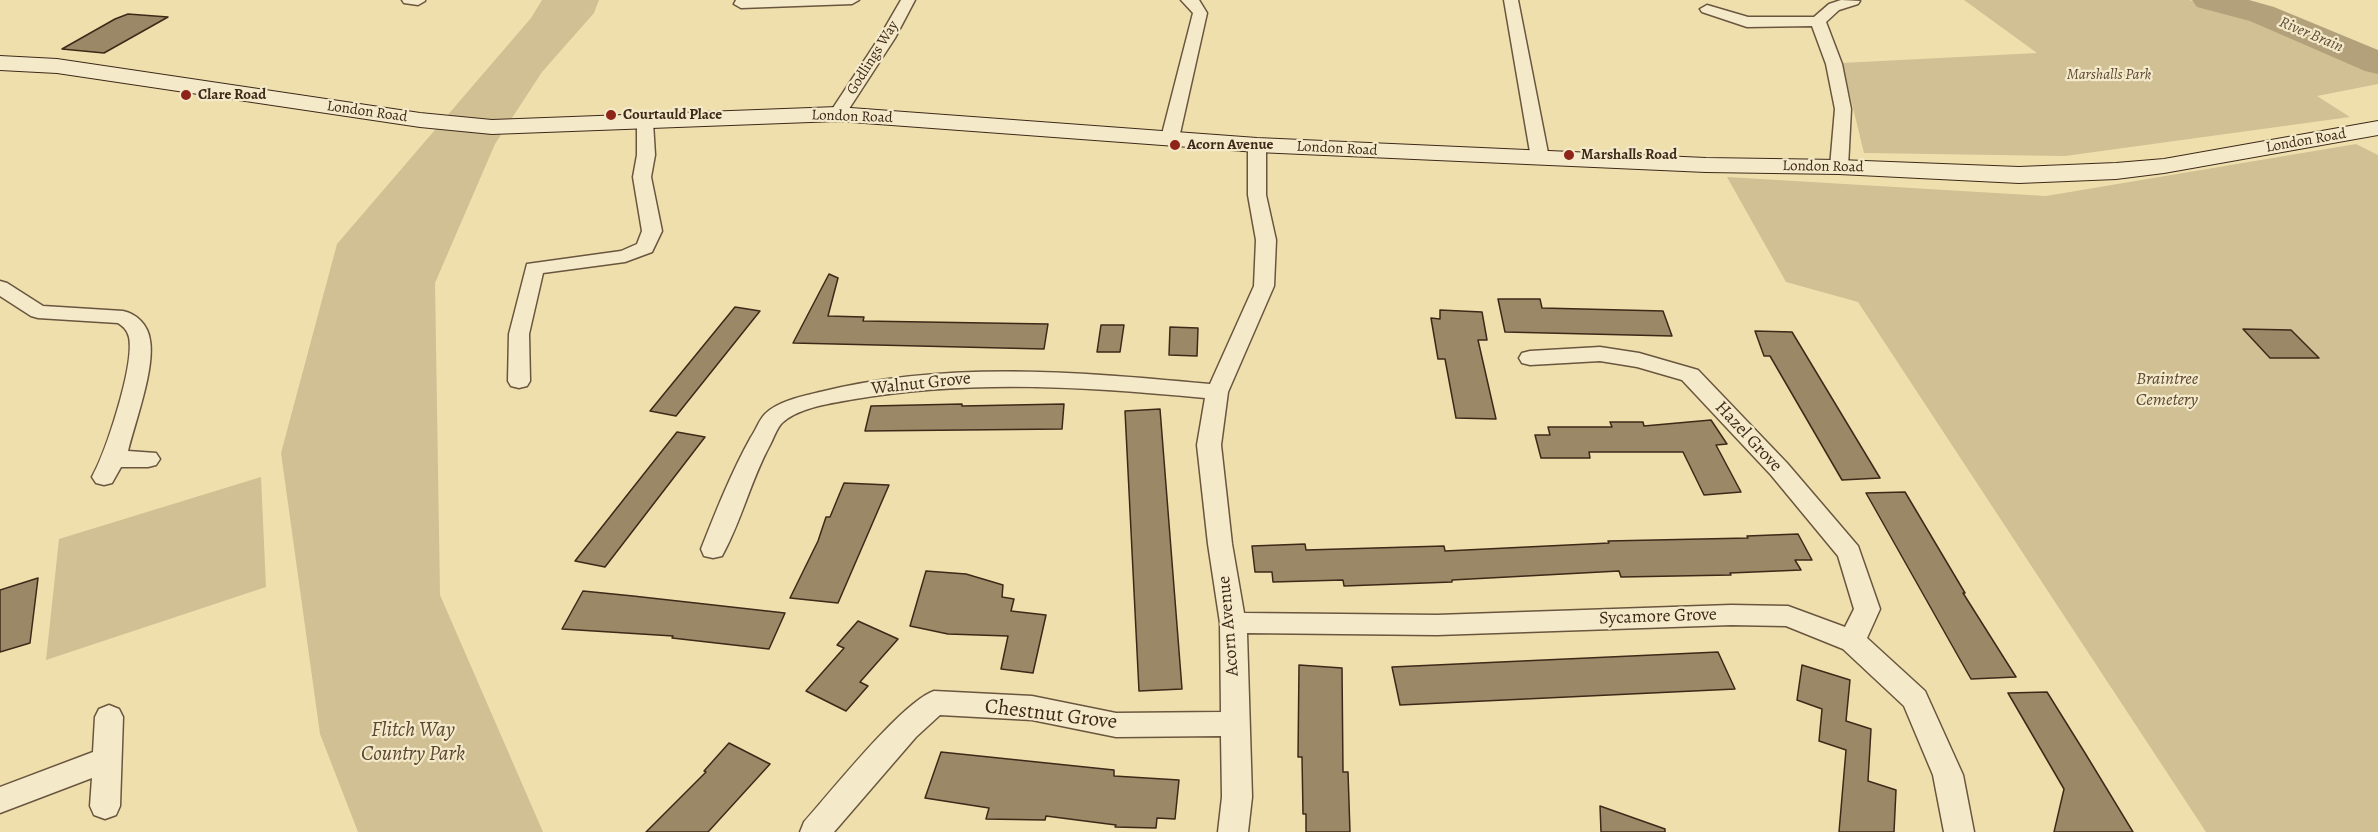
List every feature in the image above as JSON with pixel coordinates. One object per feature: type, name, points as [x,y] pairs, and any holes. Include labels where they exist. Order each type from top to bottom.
[{"type":"street","points":[[743,0],[741,4],[852,0]]},
{"type":"street","name":"Godlings Way","points":[[837,114],[888,38],[908,0]]},
{"type":"street","points":[[1170,138],[1200,13],[1193,2],[1188,0]]},
{"type":"street","points":[[1511,0],[1540,158]]},
{"type":"street","points":[[1707,9],[1747,22],[1818,21],[1834,7],[1853,1]]},
{"type":"street","points":[[1818,21],[1834,64],[1843,109],[1839,167]]},
{"type":"street","name":"London Road","points":[[0,63],[45,64],[432,121],[522,128],[837,114],[1257,145],[1706,165],[1839,167],[2019,175],[2116,171],[2164,166],[2378,128]]},
{"type":"street","name":"London Road","points":[[0,74],[47,70],[81,71]]},
{"type":"street","points":[[519,381],[519,334],[534,268],[625,256],[645,248],[652,231],[642,177],[646,155],[645,122]]},
{"type":"street","name":"Acorn Avenue","points":[[1233,832],[1237,797],[1233,623],[1220,544],[1209,445],[1217,392],[1264,286],[1266,240],[1257,195],[1257,145]]},
{"type":"street","points":[[0,287],[38,312],[123,317],[135,327],[140,340],[137,374],[109,468],[148,459]]},
{"type":"street","name":"Hazel Grove","points":[[1530,358],[1600,354],[1639,360],[1690,375],[1779,469],[1849,553],[1868,609],[1852,641]]},
{"type":"street","name":"Walnut Grove","points":[[713,549],[744,469],[774,418],[814,401],[870,388],[951,379],[1018,378],[1095,381],[1217,392]]},
{"type":"street","name":"Sycamore Grove","points":[[1233,623],[1437,625],[1743,615],[1788,616],[1852,641],[1915,699],[1948,775],[1959,832]]},
{"type":"street","name":"Chestnut Grove","points":[[815,832],[906,729],[934,703],[1032,708],[1116,725],[1235,724]]},
{"type":"street","points":[[105,806],[109,717]]},
{"type":"street","points":[[0,800],[107,759]]},
{"type":"green space","name":"Flitch Way Country Park","points":[[542,0],[599,0],[594,13],[542,72],[495,144],[435,283],[440,595],[543,832],[358,832],[320,734],[281,453],[337,244],[531,18]]},
{"type":"green space","name":"Marshalls Park","points":[[1964,0],[2189,0],[2255,18],[2378,70],[2378,84],[2317,96],[2350,117],[2065,156],[1864,153],[1842,63],[2037,53]]},
{"type":"green space","name":"Braintree Cemetery","points":[[2356,144],[2378,155],[2378,832],[2206,832],[1858,302],[1786,282],[1727,177],[2046,196]]},
{"type":"green space","points":[[261,477],[266,587],[46,660],[59,539]]},
{"type":"building","points":[[128,14],[168,17],[104,53],[62,49],[115,19]]},
{"type":"building","points":[[829,274],[838,278],[828,316],[864,317],[863,321],[1048,324],[1044,349],[793,343]]},
{"type":"building","points":[[1498,299],[1540,299],[1542,308],[1663,311],[1672,336],[1505,332]]},
{"type":"building","points":[[735,307],[760,311],[676,416],[650,411]]},
{"type":"building","points":[[1440,310],[1482,312],[1487,340],[1478,340],[1496,419],[1456,418],[1445,359],[1438,359],[1431,318],[1440,319]]},
{"type":"building","points":[[1101,325],[1124,325],[1120,352],[1097,352]]},
{"type":"building","points":[[1170,327],[1198,328],[1197,356],[1169,355]]},
{"type":"building","points":[[2243,329],[2291,330],[2319,358],[2270,358]]},
{"type":"building","points":[[1755,331],[1792,332],[1880,478],[1842,480],[1770,356],[1764,356]]},
{"type":"building","points":[[962,404],[962,406],[1064,404],[1062,429],[865,431],[871,406]]},
{"type":"building","points":[[1160,409],[1182,689],[1139,691],[1125,411]]},
{"type":"building","points":[[1711,420],[1727,444],[1716,445],[1741,492],[1704,495],[1683,452],[1589,452],[1590,458],[1541,458],[1535,435],[1550,435],[1548,427],[1612,427],[1610,422],[1643,422],[1644,426]]},
{"type":"building","points":[[677,432],[705,437],[605,567],[575,561]]},
{"type":"building","points":[[844,483],[889,485],[838,603],[790,598],[818,541],[826,517],[830,517]]},
{"type":"building","points":[[1905,492],[1965,593],[1963,593],[2016,677],[1971,679],[1866,493]]},
{"type":"building","points":[[1798,534],[1812,560],[1795,560],[1801,570],[1730,573],[1731,575],[1621,577],[1619,571],[1452,580],[1452,582],[1344,586],[1343,580],[1273,582],[1272,572],[1255,572],[1252,546],[1305,544],[1306,550],[1444,546],[1445,551],[1609,543],[1608,541],[1748,538],[1747,536]]},
{"type":"building","points":[[926,571],[966,574],[1003,585],[1002,597],[1014,599],[1011,611],[1046,615],[1033,673],[1001,669],[1008,636],[948,634],[910,626]]},
{"type":"building","points":[[38,578],[30,643],[0,652],[0,590]]},
{"type":"building","points":[[583,591],[785,613],[769,649],[672,638],[673,636],[562,629]]},
{"type":"building","points":[[858,621],[898,639],[860,682],[868,686],[846,711],[806,691],[844,648],[837,645]]},
{"type":"building","points":[[1718,652],[1735,689],[1400,705],[1392,667]]},
{"type":"building","points":[[1299,665],[1342,668],[1343,772],[1348,772],[1350,832],[1306,832],[1306,814],[1303,814],[1302,757],[1298,757]]},
{"type":"building","points":[[1802,665],[1850,680],[1846,721],[1871,729],[1868,781],[1896,790],[1894,832],[1839,832],[1846,750],[1819,741],[1822,709],[1797,700]]},
{"type":"building","points":[[2047,692],[2133,832],[2054,832],[2064,789],[2008,693]]},
{"type":"building","points":[[729,743],[770,764],[708,832],[646,832],[706,772],[704,771]]},
{"type":"building","points":[[941,752],[1114,770],[1114,776],[1179,780],[1175,819],[1157,818],[1156,828],[1115,827],[1116,825],[1046,816],[1045,820],[986,819],[989,808],[925,798]]},
{"type":"building","points":[[1600,806],[1665,829],[1665,832],[1601,832]]},
{"type":"waterway","name":"River Brain","points":[[2209,0],[2262,14],[2378,63]]},
{"type":"place","name":"Clare Road","points":[[186,95]]},
{"type":"place","name":"Courtauld Place","points":[[611,115]]},
{"type":"place","name":"Acorn Avenue","points":[[1175,145]]},
{"type":"place","name":"Marshalls Road","points":[[1569,155]]}]
